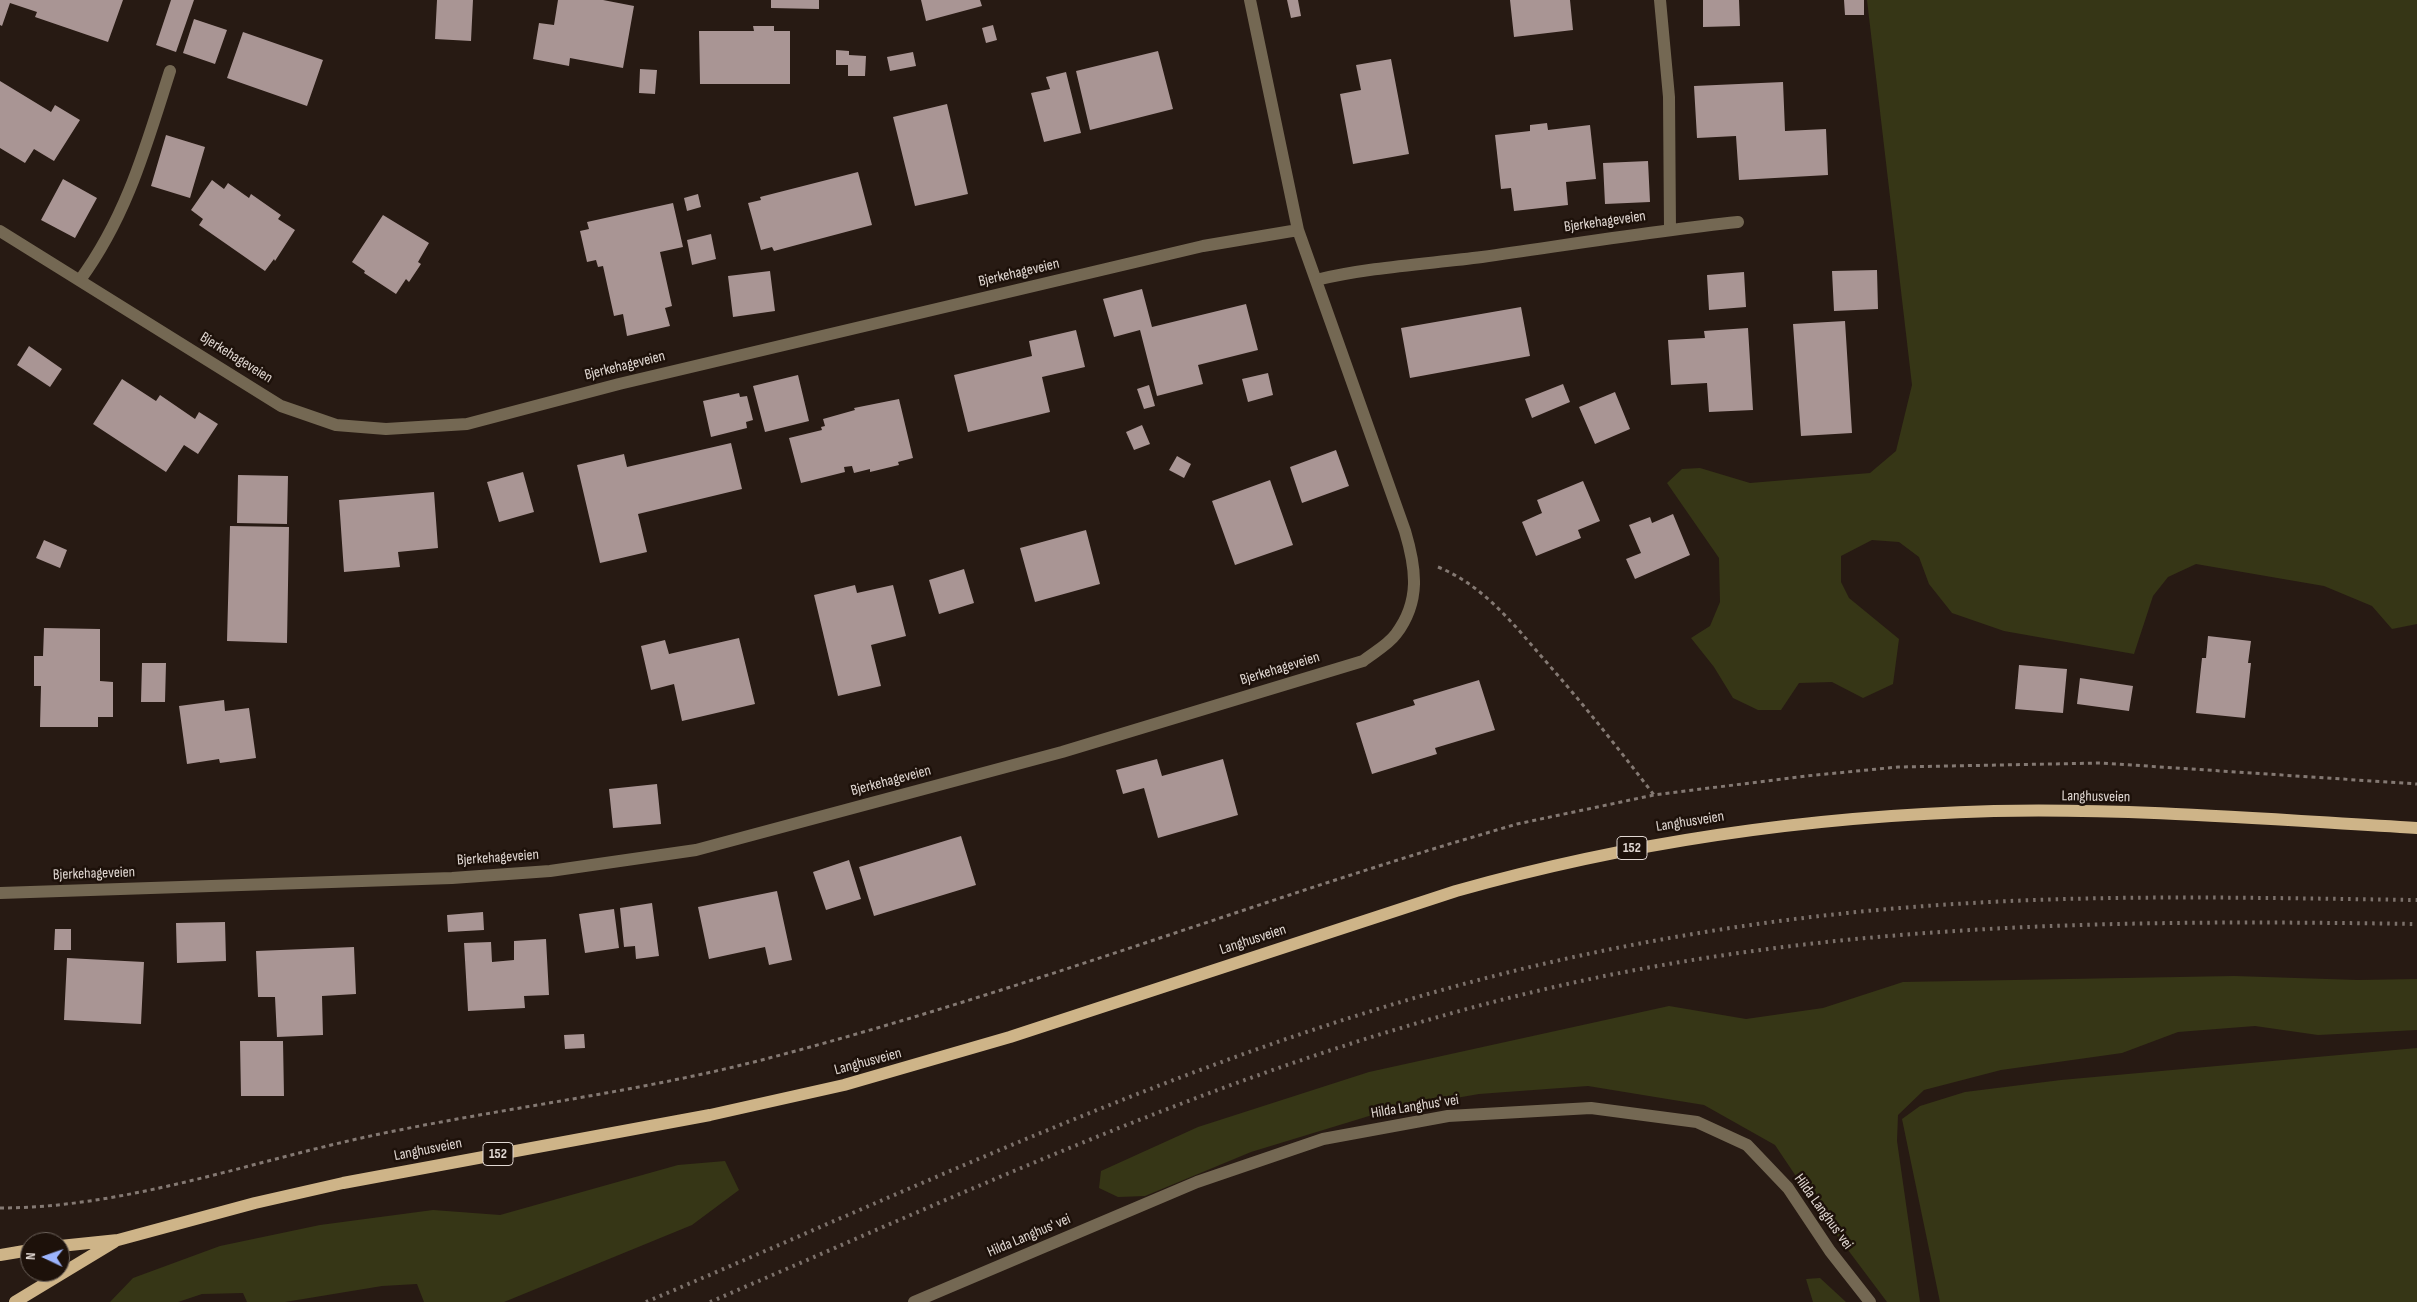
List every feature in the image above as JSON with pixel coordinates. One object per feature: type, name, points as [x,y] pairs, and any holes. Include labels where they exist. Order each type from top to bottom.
[{"type":"main road","name":"Langhusveien","points":[[70,1245],[118,1240],[246,1206],[343,1184],[701,1117],[844,1086],[1028,1032],[1456,891],[1611,852],[1693,837],[1810,823],[1900,815],[1996,811],[2180,815],[2417,828]]},
{"type":"main road","name":"Langhusveien","points":[[15,1302],[118,1240]]},
{"type":"main road","points":[[0,1255],[20,1252]]},
{"type":"street","name":"Bjerkehageveien","points":[[0,893],[452,878],[550,871],[696,850],[1062,752],[1363,661],[1395,636],[1408,613],[1415,587],[1414,561],[1298,230],[1250,0]]},
{"type":"street","points":[[1660,0],[1669,97],[1670,230]]},
{"type":"street","points":[[80,280],[98,256],[118,219],[138,172],[170,71]]},
{"type":"street","name":"Bjerkehageveien","points":[[1316,280],[1340,274],[1738,222]]},
{"type":"street","name":"Bjerkehageveien","points":[[0,231],[281,406],[336,425],[386,429],[467,424],[619,384],[1193,248],[1298,230]]},
{"type":"street","name":"Hilda Langhus' vei","points":[[914,1302],[1197,1182],[1323,1139],[1448,1116],[1591,1108],[1697,1122],[1747,1145],[1788,1188],[1830,1251],[1870,1302]]},
{"type":"path","points":[[1414,561],[1452,573],[1474,585],[1494,603],[1565,683],[1654,795]]},
{"type":"shaded area","points":[[1867,0],[2417,0],[2417,624],[2392,629],[2372,606],[2324,586],[2196,564],[2168,577],[2153,596],[2134,654],[2004,631],[1952,613],[1929,584],[1919,557],[1899,542],[1872,540],[1841,556],[1841,582],[1849,598],[1899,639],[1893,684],[1863,698],[1832,682],[1799,683],[1781,710],[1758,710],[1733,698],[1714,667],[1691,638],[1710,626],[1720,602],[1719,558],[1667,483],[1682,469],[1700,468],[1750,483],[1870,473],[1896,451],[1912,385]]},
{"type":"shaded area","points":[[2234,976],[2358,980],[2417,979],[2417,1030],[2318,1035],[2255,1026],[2178,1032],[2122,1053],[2001,1070],[1924,1090],[1898,1115],[1897,1141],[1920,1302],[1887,1302],[1824,1218],[1775,1145],[1704,1105],[1588,1086],[1479,1094],[1392,1109],[1251,1152],[1145,1196],[1118,1197],[1099,1188],[1101,1171],[1198,1127],[1369,1072],[1669,1006],[1746,1019],[1823,1008],[1903,982]]},
{"type":"shaded area","points":[[2417,1048],[2417,1302],[1940,1302],[1902,1119],[1920,1106],[1965,1092],[2061,1080]]},
{"type":"shaded area","points":[[725,1161],[739,1190],[692,1225],[504,1302],[424,1302],[417,1284],[382,1286],[285,1302],[247,1302],[243,1293],[202,1294],[178,1302],[110,1302],[133,1278],[220,1246],[320,1225],[433,1210],[500,1215],[678,1165]]},
{"type":"shaded area","points":[[1820,1278],[1846,1302],[1813,1302],[1806,1279]]},
{"type":"building","points":[[0,0],[123,0],[108,42],[35,17],[37,12],[10,3],[2,26],[0,25]]},
{"type":"building","points":[[171,0],[194,0],[176,52],[156,45]]},
{"type":"building","points":[[437,0],[473,0],[471,41],[435,39]]},
{"type":"building","points":[[558,0],[603,0],[634,6],[623,68],[570,58],[569,66],[533,59],[539,23],[554,25]]},
{"type":"building","points":[[771,0],[819,0],[819,9],[771,8]]},
{"type":"building","points":[[921,0],[980,0],[982,6],[926,21]]},
{"type":"building","points":[[1287,0],[1298,0],[1301,16],[1291,18]]},
{"type":"building","points":[[1510,0],[1570,0],[1573,30],[1514,37]]},
{"type":"building","points":[[1703,0],[1739,0],[1740,26],[1703,27]]},
{"type":"building","points":[[1844,0],[1864,0],[1864,15],[1845,15]]},
{"type":"building","points":[[194,19],[227,30],[215,64],[183,53]]},
{"type":"building","points":[[993,25],[997,40],[986,43],[982,28]]},
{"type":"building","points":[[753,26],[774,26],[774,31],[790,31],[790,84],[700,84],[699,31],[754,31]]},
{"type":"building","points":[[243,32],[323,60],[307,106],[227,78]]},
{"type":"building","points":[[836,50],[849,51],[849,55],[866,56],[865,76],[848,76],[848,65],[836,65]]},
{"type":"building","points":[[1158,51],[1173,109],[1090,130],[1076,71]]},
{"type":"building","points":[[913,52],[916,66],[890,71],[887,57]]},
{"type":"building","points":[[1391,59],[1409,154],[1353,164],[1340,94],[1361,90],[1356,65]]},
{"type":"building","points":[[640,69],[657,70],[655,94],[639,93]]},
{"type":"building","points":[[1066,72],[1081,133],[1044,142],[1031,93],[1050,89],[1046,77]]},
{"type":"building","points":[[0,81],[51,112],[55,105],[80,120],[54,161],[34,149],[25,163],[0,148]]},
{"type":"building","points":[[1783,82],[1785,131],[1826,129],[1828,175],[1739,180],[1736,136],[1697,138],[1694,86]]},
{"type":"building","points":[[947,104],[968,194],[915,206],[893,117]]},
{"type":"building","points":[[1547,123],[1548,130],[1590,125],[1596,179],[1566,182],[1568,205],[1514,211],[1511,188],[1501,189],[1495,135],[1530,131],[1530,125]]},
{"type":"building","points":[[166,135],[205,147],[190,198],[151,186]]},
{"type":"building","points":[[1648,161],[1650,202],[1605,204],[1603,163]]},
{"type":"building","points":[[858,172],[872,225],[774,251],[772,247],[761,250],[748,203],[761,200],[760,197]]},
{"type":"building","points":[[63,179],[97,198],[75,238],[41,220]]},
{"type":"building","points":[[212,180],[224,189],[228,183],[249,198],[251,194],[281,215],[278,219],[295,230],[275,261],[274,259],[265,271],[199,225],[203,219],[191,210]]},
{"type":"building","points":[[698,194],[701,207],[687,211],[684,198]]},
{"type":"building","points":[[673,203],[683,247],[660,252],[672,306],[665,308],[670,326],[627,336],[623,314],[614,316],[603,266],[598,267],[596,260],[587,262],[580,231],[589,229],[587,222]]},
{"type":"building","points":[[383,215],[429,243],[418,262],[421,264],[409,282],[406,279],[396,294],[364,273],[365,271],[352,262]]},
{"type":"building","points":[[711,234],[716,259],[692,265],[687,240]]},
{"type":"building","points":[[1877,270],[1878,309],[1834,311],[1832,271]]},
{"type":"building","points":[[770,271],[775,311],[733,317],[728,276]]},
{"type":"building","points":[[1744,272],[1746,307],[1709,310],[1707,275]]},
{"type":"building","points":[[1142,289],[1152,327],[1246,304],[1258,350],[1198,365],[1203,384],[1157,396],[1140,330],[1114,337],[1103,299]]},
{"type":"building","points":[[1521,307],[1530,356],[1410,378],[1401,328]]},
{"type":"building","points":[[1845,321],[1852,433],[1801,436],[1793,324]]},
{"type":"building","points":[[1748,328],[1753,410],[1709,412],[1707,383],[1671,385],[1668,340],[1705,338],[1704,331]]},
{"type":"building","points":[[1076,330],[1085,367],[1042,377],[1050,412],[968,432],[954,375],[1032,356],[1029,341]]},
{"type":"building","points":[[29,346],[62,369],[50,387],[17,365]]},
{"type":"building","points":[[1268,373],[1273,395],[1248,402],[1242,379]]},
{"type":"building","points":[[798,375],[809,421],[765,432],[753,386]]},
{"type":"building","points":[[122,379],[156,401],[160,395],[195,419],[199,412],[218,424],[198,454],[184,445],[166,472],[93,424]]},
{"type":"building","points":[[1563,384],[1570,402],[1532,418],[1525,399]]},
{"type":"building","points":[[1149,385],[1155,406],[1144,409],[1137,389]]},
{"type":"building","points":[[1615,392],[1630,429],[1595,444],[1579,407]]},
{"type":"building","points":[[739,393],[740,397],[747,396],[753,420],[746,422],[747,428],[711,437],[703,401]]},
{"type":"building","points":[[899,399],[913,458],[898,462],[899,465],[870,472],[870,469],[854,473],[852,466],[844,467],[845,472],[801,483],[789,438],[822,430],[821,427],[825,426],[823,419],[855,410],[854,408]]},
{"type":"building","points":[[1142,425],[1150,444],[1134,450],[1126,432]]},
{"type":"building","points":[[731,443],[742,489],[638,514],[647,552],[600,563],[577,465],[624,454],[627,467]]},
{"type":"building","points":[[1336,450],[1349,486],[1302,503],[1290,467]]},
{"type":"building","points":[[1177,456],[1191,464],[1184,478],[1169,470]]},
{"type":"building","points":[[523,472],[534,512],[499,522],[487,482]]},
{"type":"building","points":[[238,475],[288,476],[287,524],[237,523]]},
{"type":"building","points":[[1270,480],[1293,545],[1235,565],[1212,501]]},
{"type":"building","points":[[1583,481],[1600,521],[1578,530],[1581,538],[1536,556],[1522,522],[1542,513],[1537,500]]},
{"type":"building","points":[[434,492],[438,548],[398,552],[400,567],[344,572],[339,500]]},
{"type":"building","points":[[1673,514],[1690,555],[1635,579],[1626,559],[1641,553],[1629,525],[1650,517],[1652,523]]},
{"type":"building","points":[[230,526],[289,527],[287,643],[227,641]]},
{"type":"building","points":[[1086,530],[1100,584],[1035,602],[1020,548]]},
{"type":"building","points":[[44,540],[67,550],[60,568],[36,558]]},
{"type":"building","points":[[964,569],[974,603],[939,614],[929,580]]},
{"type":"building","points":[[855,585],[857,593],[893,585],[906,636],[871,645],[881,686],[838,696],[814,595]]},
{"type":"building","points":[[44,628],[100,629],[100,681],[113,682],[113,717],[98,717],[98,727],[40,727],[41,686],[34,686],[34,656],[43,656]]},
{"type":"building","points":[[2208,636],[2251,641],[2248,663],[2251,663],[2245,718],[2196,713],[2202,658],[2206,658]]},
{"type":"building","points":[[739,638],[755,704],[682,721],[674,684],[651,690],[641,646],[665,640],[669,654]]},
{"type":"building","points":[[142,663],[166,663],[165,702],[141,702]]},
{"type":"building","points":[[2019,665],[2067,669],[2063,713],[2015,709]]},
{"type":"building","points":[[2080,678],[2133,686],[2129,711],[2077,704]]},
{"type":"building","points":[[1479,680],[1495,730],[1435,748],[1437,754],[1372,774],[1356,723],[1415,705],[1413,700]]},
{"type":"building","points":[[224,700],[225,711],[249,708],[256,758],[220,763],[219,759],[187,764],[179,706]]},
{"type":"building","points":[[1157,759],[1162,776],[1223,759],[1238,815],[1158,838],[1144,788],[1123,794],[1116,770]]},
{"type":"building","points":[[657,784],[661,824],[613,828],[609,789]]},
{"type":"building","points":[[961,836],[976,885],[874,916],[859,867]]},
{"type":"building","points":[[849,860],[861,899],[826,910],[813,872]]},
{"type":"building","points":[[777,891],[792,960],[769,965],[765,947],[709,959],[698,907]]},
{"type":"building","points":[[652,903],[659,956],[636,959],[635,946],[624,947],[620,908]]},
{"type":"building","points":[[614,909],[619,948],[585,953],[579,914]]},
{"type":"building","points":[[483,912],[484,930],[448,932],[447,915]]},
{"type":"building","points":[[225,922],[226,961],[177,963],[176,923]]},
{"type":"building","points":[[55,929],[71,929],[71,950],[54,950]]},
{"type":"building","points":[[546,939],[549,995],[524,996],[525,1008],[468,1011],[464,943],[491,942],[492,962],[514,960],[514,941]]},
{"type":"building","points":[[354,947],[356,994],[322,996],[323,1035],[277,1037],[275,997],[258,997],[256,951]]},
{"type":"building","points":[[67,958],[144,962],[141,1024],[64,1020]]},
{"type":"building","points":[[584,1034],[585,1048],[565,1049],[564,1035]]},
{"type":"building","points":[[240,1041],[283,1041],[284,1096],[241,1096]]},
{"type":"railway","points":[[646,1302],[971,1162],[1189,1074],[1300,1034],[1412,999],[1526,968],[1686,935],[1793,919],[1901,908],[2013,901],[2128,898],[2417,900]]},
{"type":"railway","points":[[710,1302],[939,1203],[1169,1108],[1286,1066],[1404,1027],[1524,994],[1646,968],[1742,952],[1935,932],[2126,924],[2417,924]]}]
